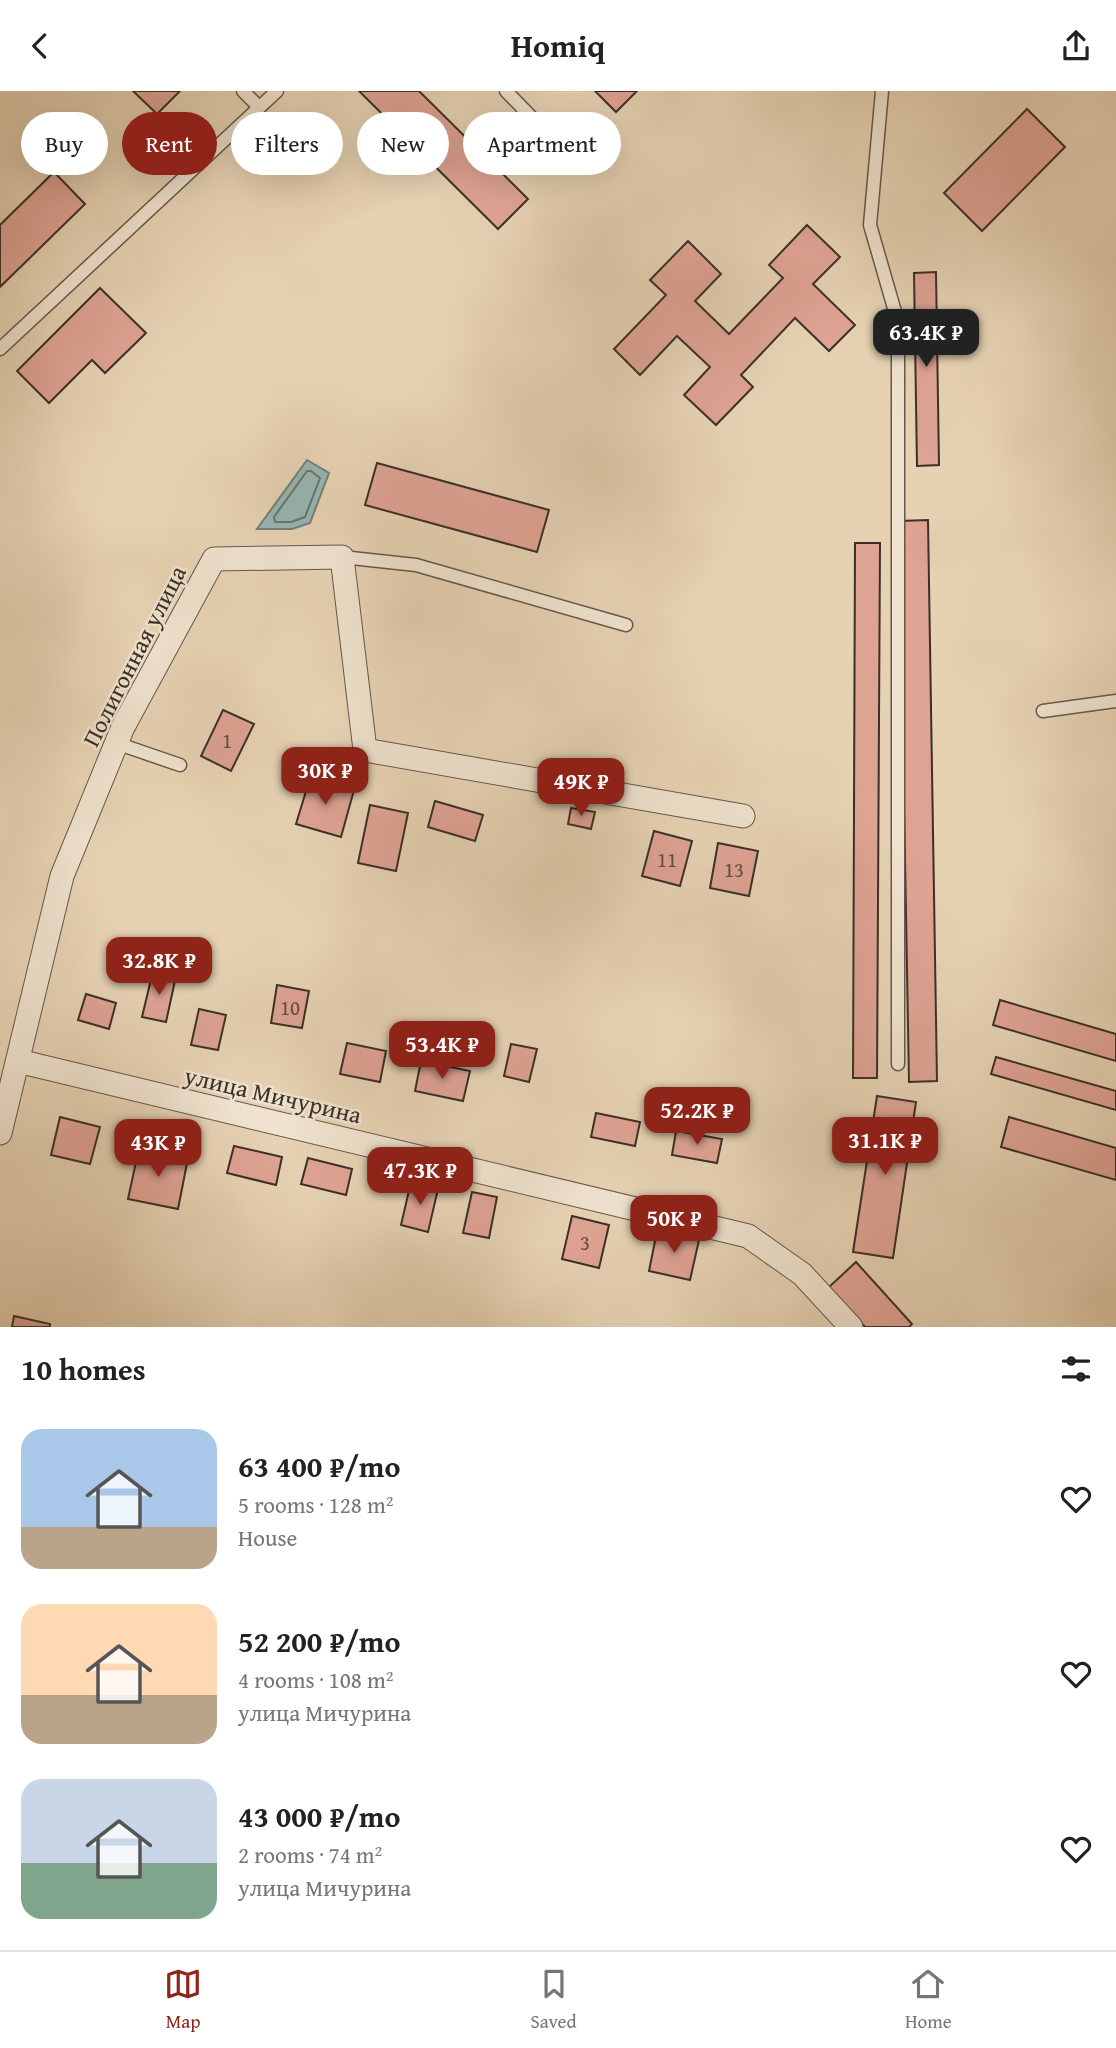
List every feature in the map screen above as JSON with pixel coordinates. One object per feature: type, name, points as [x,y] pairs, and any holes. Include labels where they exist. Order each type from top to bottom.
[{"type":"street","name":"Полигонная улица","points":[[0,1133],[62,876],[123,727],[214,559],[342,557]]},
{"type":"street","points":[[342,557],[365,750],[743,816]]},
{"type":"street","name":"улица Мичурина","points":[[18,1061],[748,1235],[802,1274],[851,1327]]},
{"type":"lane","points":[[243,91],[259,107]]},
{"type":"lane","points":[[0,349],[277,91]]},
{"type":"lane","points":[[506,91],[526,112]]},
{"type":"lane","points":[[882,91],[870,225],[898,322],[898,1064]]},
{"type":"lane","points":[[342,557],[416,565],[626,625]]},
{"type":"lane","points":[[1043,712],[1116,701]]},
{"type":"lane","points":[[116,743],[180,765]]},
{"type":"water","points":[[307,460],[329,473],[310,523],[292,529],[257,529]]},
{"type":"building","points":[[133,91],[180,91],[159,112],[155,112]]},
{"type":"building","points":[[359,91],[419,91],[440,112],[380,112]]},
{"type":"building","points":[[595,91],[637,91],[616,112]]},
{"type":"building","points":[[1027,109],[1065,147],[982,231],[944,193]]},
{"type":"building","points":[[449,121],[463,135],[463,175],[504,175],[528,199],[498,229],[444,175],[449,175]]},
{"type":"building","points":[[51,175],[57,175],[85,204],[0,287],[0,225]]},
{"type":"building","points":[[807,225],[840,257],[813,284],[855,325],[829,351],[795,318],[741,375],[753,387],[716,425],[684,395],[710,367],[677,336],[640,375],[614,349],[666,295],[650,280],[688,241],[721,274],[695,301],[729,334],[783,278],[769,265]]},
{"type":"building","points":[[936,272],[939,465],[917,466],[914,273]]},
{"type":"building","points":[[100,288],[146,333],[105,373],[92,360],[49,403],[17,371]]},
{"type":"building","points":[[377,463],[549,510],[537,552],[365,505]]},
{"type":"building","points":[[928,520],[937,1081],[909,1082],[899,521]]},
{"type":"building","points":[[855,543],[880,543],[877,1078],[853,1078]]},
{"type":"building","points":[[223,710],[254,724],[231,771],[201,756]]},
{"type":"building","points":[[310,778],[354,790],[341,837],[296,824]]},
{"type":"building","points":[[435,801],[483,815],[475,841],[428,827]]},
{"type":"building","points":[[370,805],[408,813],[396,871],[358,863]]},
{"type":"building","points":[[571,808],[595,812],[591,829],[568,824]]},
{"type":"building","points":[[654,831],[692,841],[680,886],[642,876]]},
{"type":"building","points":[[718,843],[758,851],[749,896],[710,888]]},
{"type":"building","points":[[153,971],[176,976],[166,1022],[142,1017]]},
{"type":"building","points":[[277,985],[309,991],[302,1028],[271,1023]]},
{"type":"building","points":[[86,994],[116,1003],[109,1029],[78,1020]]},
{"type":"building","points":[[1000,1000],[1116,1034],[1116,1061],[993,1025]]},
{"type":"building","points":[[199,1009],[226,1015],[218,1050],[191,1045]]},
{"type":"building","points":[[347,1043],[386,1051],[380,1082],[340,1074]]},
{"type":"building","points":[[511,1044],[537,1049],[529,1082],[504,1076]]},
{"type":"building","points":[[996,1057],[1116,1091],[1116,1110],[991,1074]]},
{"type":"building","points":[[421,1061],[470,1071],[463,1101],[415,1091]]},
{"type":"building","points":[[877,1096],[916,1102],[893,1258],[853,1252]]},
{"type":"building","points":[[596,1113],[640,1122],[635,1146],[591,1137]]},
{"type":"building","points":[[60,1117],[100,1127],[90,1164],[51,1155]]},
{"type":"building","points":[[1009,1117],[1116,1148],[1116,1180],[1001,1147]]},
{"type":"building","points":[[676,1131],[722,1139],[717,1163],[672,1155]]},
{"type":"building","points":[[234,1146],[282,1157],[276,1185],[227,1173]]},
{"type":"building","points":[[139,1148],[188,1158],[178,1209],[128,1199]]},
{"type":"building","points":[[308,1158],[352,1169],[346,1195],[301,1184]]},
{"type":"building","points":[[411,1182],[438,1189],[428,1232],[401,1225]]},
{"type":"building","points":[[472,1192],[497,1197],[489,1238],[463,1233]]},
{"type":"building","points":[[572,1216],[609,1225],[599,1268],[562,1259]]},
{"type":"building","points":[[657,1231],[699,1240],[690,1280],[649,1271]]},
{"type":"building","points":[[856,1262],[912,1324],[909,1327],[865,1327],[829,1287]]},
{"type":"building","points":[[14,1316],[50,1324],[50,1327],[12,1327]]}]
